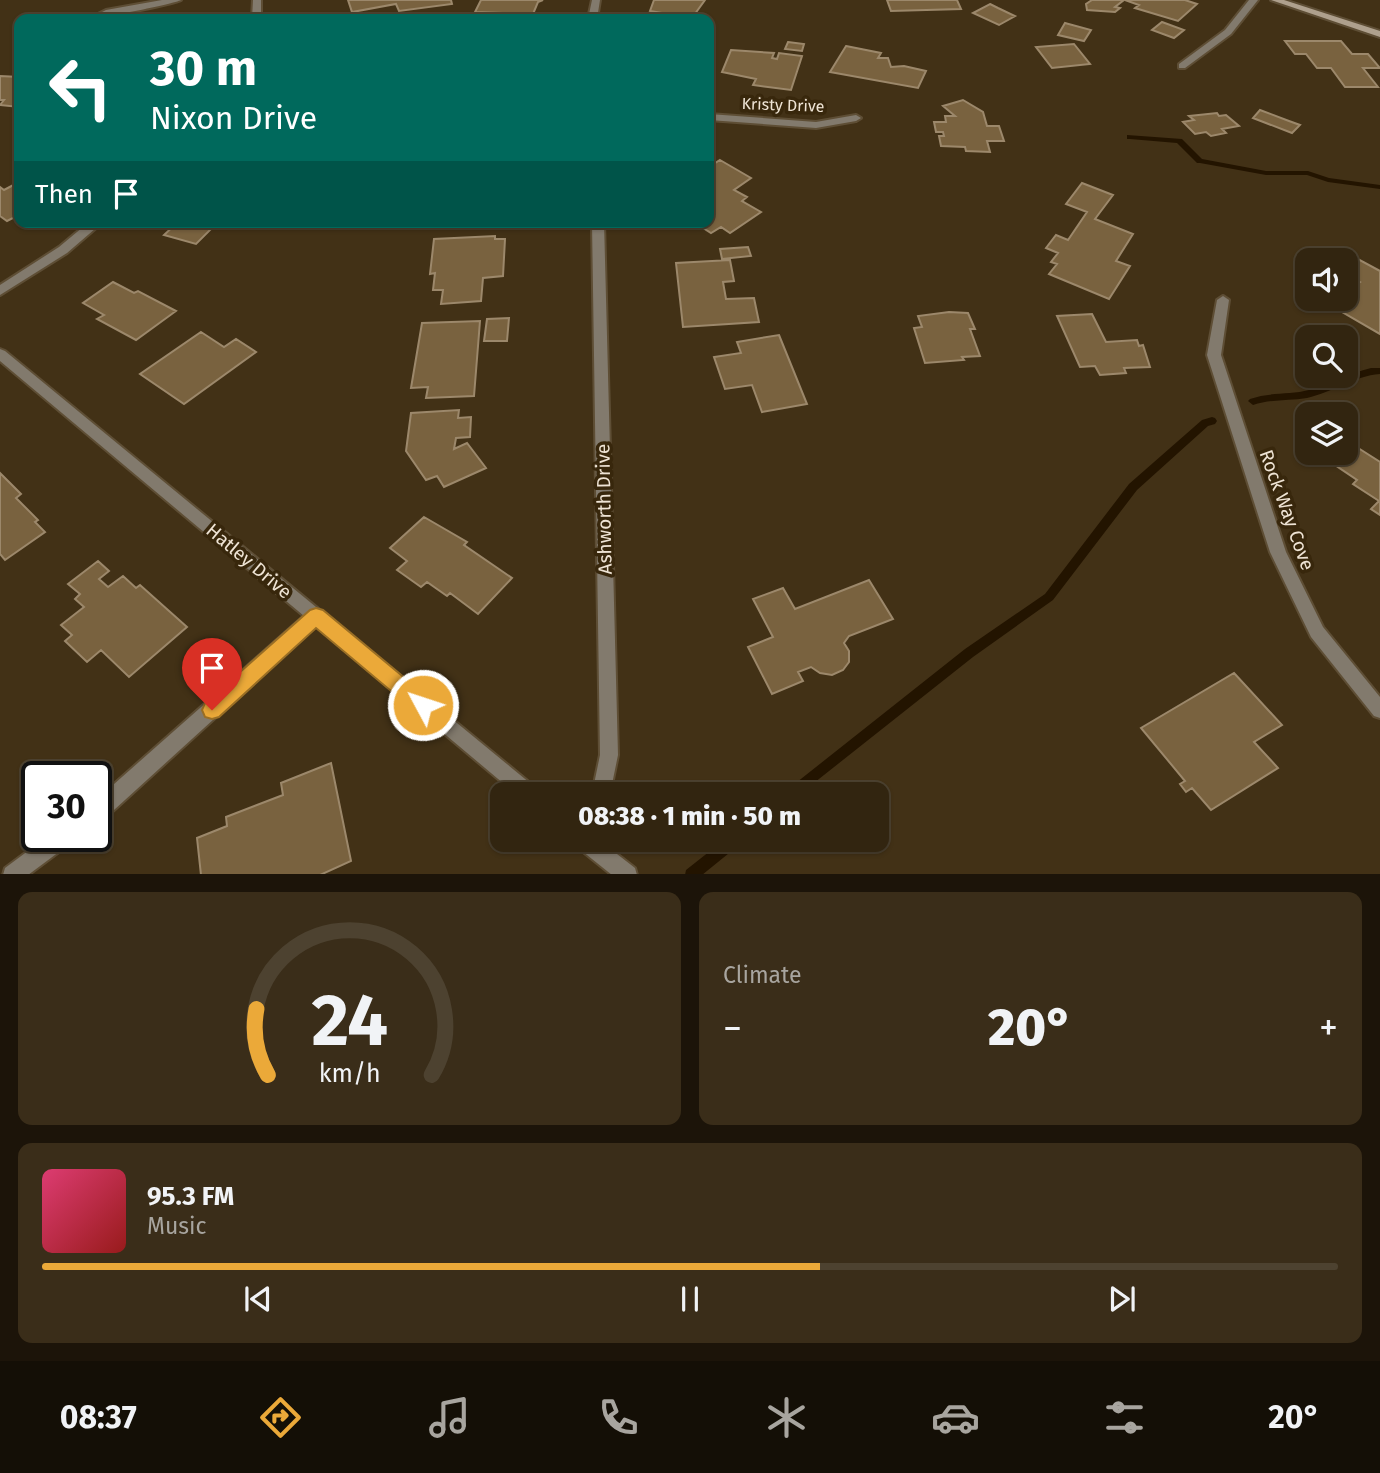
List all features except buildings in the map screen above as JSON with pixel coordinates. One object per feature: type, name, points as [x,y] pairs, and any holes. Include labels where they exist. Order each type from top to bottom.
[{"type":"street","points":[[104,14],[177,0]]},
{"type":"street","points":[[1182,66],[1228,32],[1254,0]]},
{"type":"street","points":[[1275,0],[1380,34]]},
{"type":"street","name":"Kristy Drive","points":[[714,117],[816,125],[856,118]]},
{"type":"street","points":[[0,291],[63,250],[90,228]]},
{"type":"street","name":"Ashworth Drive","points":[[598,228],[609,755],[603,782]]},
{"type":"street","name":"Rock Way Cove","points":[[1223,300],[1214,355],[1278,552],[1317,632],[1380,709]]},
{"type":"street","name":"Hatley Drive","points":[[0,354],[516,782]]},
{"type":"street","points":[[112,799],[316,616]]},
{"type":"street","points":[[12,874],[42,852]]},
{"type":"street","points":[[601,852],[628,874]]},
{"type":"waterway","points":[[1130,137],[1179,141],[1200,161],[1266,173],[1308,173],[1328,180],[1380,187]]},
{"type":"waterway","points":[[1253,401],[1268,397],[1305,395],[1362,373],[1380,371]]},
{"type":"waterway","points":[[806,782],[969,653],[1049,597],[1133,487],[1205,423],[1212,421]]},
{"type":"waterway","points":[[692,874],[719,852]]},
{"type":"route","points":[[212,710],[316,616],[423,705]]}]
